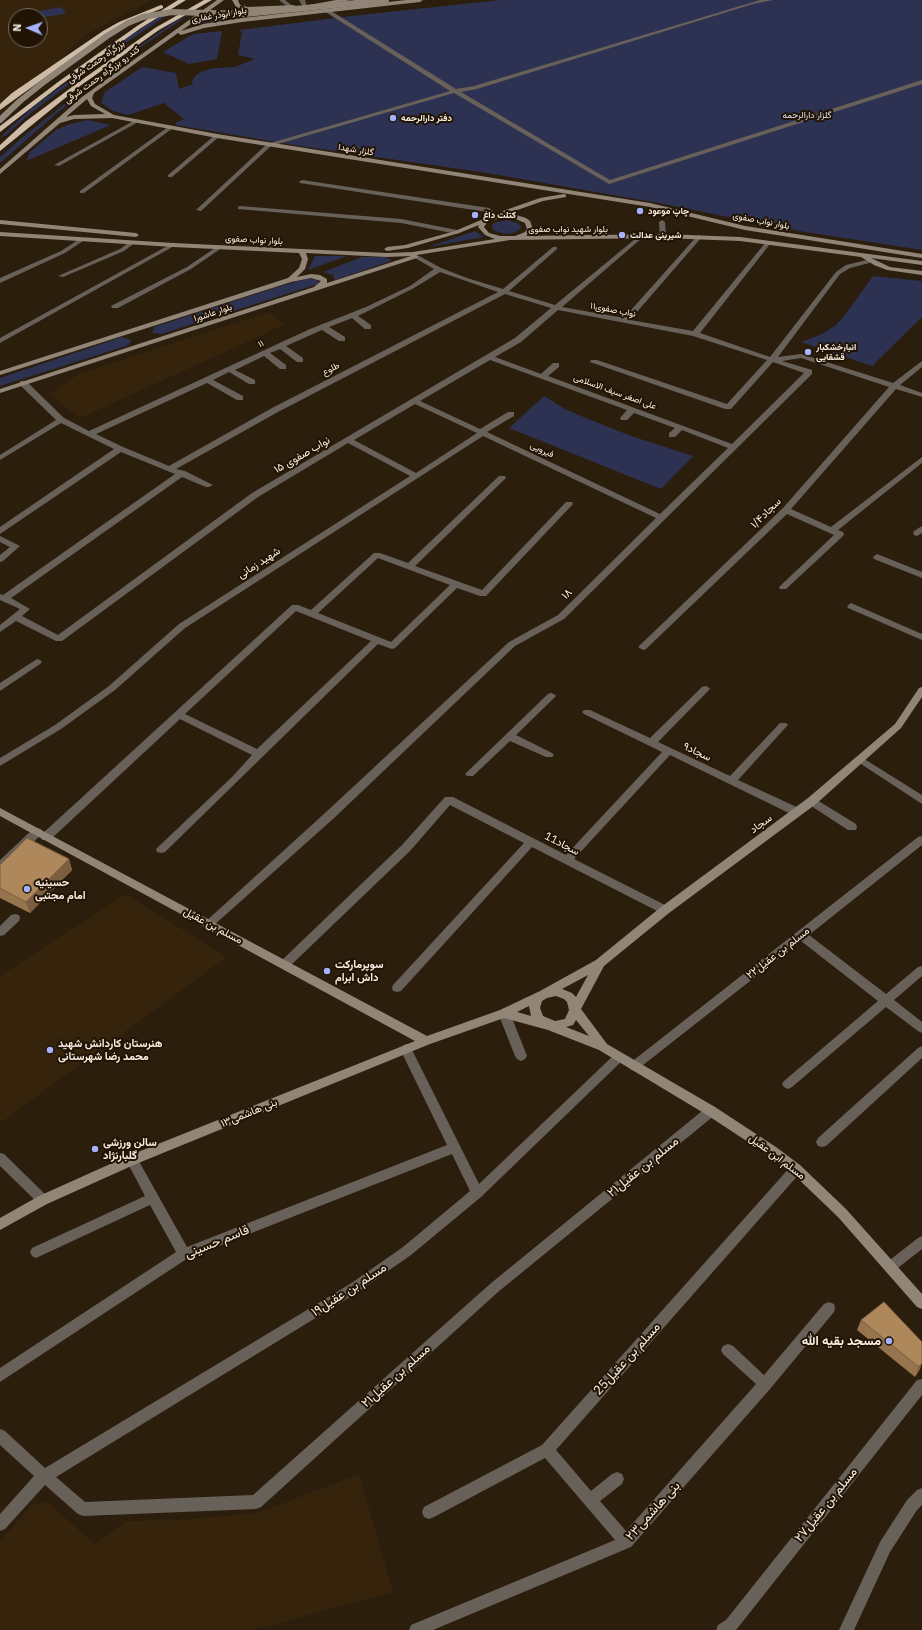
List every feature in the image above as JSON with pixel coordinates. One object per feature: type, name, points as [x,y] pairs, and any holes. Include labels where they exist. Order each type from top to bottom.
[{"type":"highway","points":[[0,108],[15,95],[105,32],[121,23],[179,0]]},
{"type":"highway","name":"بزرگراه رحمت شرقی","points":[[0,130],[60,83],[139,27],[183,0]]},
{"type":"highway","name":"بزرگراه رحمت شرقی","points":[[0,149],[28,124],[78,85],[157,29],[209,0]]},
{"type":"main road","name":"کند رو بزرگراه رحمت شرقی","points":[[0,172],[54,123],[92,92],[221,0]]},
{"type":"main road","name":"بلوار ابوذر غفاری","points":[[235,0],[238,6],[248,9],[305,6],[348,0]]},
{"type":"main road","points":[[0,120],[20,101],[45,81],[107,36],[128,23],[143,18],[172,12],[245,14],[386,0]]},
{"type":"main road","name":"بلوار ابوذر غفاری","points":[[165,40],[187,30],[242,20],[420,0]]},
{"type":"main road","points":[[242,7],[233,9],[230,13],[230,16],[242,20]]},
{"type":"main road","name":"گلزار شهدا","points":[[92,92],[89,98],[93,105],[112,116]]},
{"type":"main road","name":"گلزار شهدا","points":[[54,123],[74,117],[112,116],[170,128],[269,145],[473,178],[598,196]]},
{"type":"main road","points":[[473,178],[525,189],[532,195],[530,203]]},
{"type":"main road","name":"بلوار نواب صفوی","points":[[0,222],[198,240],[362,249],[392,249],[457,232],[530,203],[554,196],[598,196],[672,209],[745,228],[922,256]]},
{"type":"main road","points":[[672,209],[703,219],[709,223],[710,230],[703,235],[688,237]]},
{"type":"main road","points":[[0,215],[23,224]]},
{"type":"main road","points":[[496,216],[518,216],[528,222],[530,226],[527,233],[516,238]]},
{"type":"main road","points":[[485,220],[481,227],[487,234],[507,239]]},
{"type":"main road","points":[[740,239],[731,236],[731,232],[735,229],[745,228]]},
{"type":"main road","name":"بلوار نواب صفوی","points":[[0,234],[173,245],[387,255],[430,251],[507,239]]},
{"type":"main road","points":[[117,241],[121,234]]},
{"type":"main road","name":"بلوار شهید نواب صفوی","points":[[507,239],[663,236],[740,239]]},
{"type":"main road","name":"بلوار نواب صفوی","points":[[740,239],[922,263]]},
{"type":"main road","points":[[290,280],[302,269],[305,259],[301,251]]},
{"type":"main road","name":"بلوار عاشورا","points":[[0,373],[308,292],[417,257],[430,251]]},
{"type":"main road","points":[[861,255],[889,269],[922,273]]},
{"type":"main road","name":"بلوار عاشورا","points":[[0,391],[290,280],[311,276],[320,277],[325,280],[323,284],[308,292]]},
{"type":"main road","name":"سجاد","points":[[600,963],[665,910],[812,802],[898,726],[922,690]]},
{"type":"main road","name":"مسلم بن عقیل","points":[[0,812],[426,1041]]},
{"type":"main road","points":[[600,963],[575,1010],[572,1018],[569,1022],[560,1026],[550,1026],[538,1019],[534,1008],[535,1003],[544,994],[556,992],[568,996],[572,1000],[575,1010],[603,1047]]},
{"type":"main road","name":"بنی هاشمی۱۳","points":[[0,1224],[43,1200],[132,1160],[426,1041],[504,1014],[600,963]]},
{"type":"main road","points":[[504,1014],[550,1026],[603,1047]]},
{"type":"main road","name":"مسلم ابن عقیل","points":[[603,1047],[711,1111],[796,1169],[842,1213],[922,1303]]},
{"type":"street","points":[[282,0],[291,7]]},
{"type":"street","points":[[302,0],[305,6]]},
{"type":"street","points":[[455,91],[468,84],[744,0]]},
{"type":"street","points":[[199,210],[269,145],[455,91],[475,88],[752,3],[770,0]]},
{"type":"street","points":[[326,10],[455,91],[609,182],[922,82]]},
{"type":"street","points":[[57,165],[136,121]]},
{"type":"street","points":[[82,192],[170,128]]},
{"type":"street","points":[[170,176],[217,136]]},
{"type":"street","points":[[302,182],[489,210],[496,216]]},
{"type":"street","points":[[240,208],[401,221],[457,232]]},
{"type":"street","points":[[662,222],[663,236]]},
{"type":"street","name":"نواب صفوی ۱۵","points":[[16,617],[59,639],[256,495],[518,340],[640,237]]},
{"type":"street","points":[[625,321],[646,299],[699,237]]},
{"type":"street","points":[[0,281],[63,252],[83,239]]},
{"type":"street","points":[[61,276],[122,250],[133,242]]},
{"type":"street","points":[[695,334],[746,273],[768,243]]},
{"type":"street","points":[[0,340],[173,245]]},
{"type":"street","points":[[115,306],[189,268],[220,247]]},
{"type":"street","name":"طلوع","points":[[170,469],[275,410],[503,292],[555,248]]},
{"type":"street","name":"۱۱نواب صفوی","points":[[417,257],[439,269],[503,292],[557,308],[695,334],[809,372]]},
{"type":"street","points":[[594,362],[728,407],[772,359],[841,270],[855,264],[871,261]]},
{"type":"street","name":"۱۱","points":[[89,434],[323,327],[369,309],[412,287],[439,269]]},
{"type":"street","points":[[352,315],[368,327]]},
{"type":"street","points":[[323,327],[342,339]]},
{"type":"street","points":[[281,346],[300,360]]},
{"type":"street","points":[[265,353],[283,367]]},
{"type":"street","points":[[772,359],[801,356],[922,395]]},
{"type":"street","name":"علی اصغر سیف الاسلامی","points":[[489,357],[734,446]]},
{"type":"street","name":"۱/۴سجاد","points":[[643,647],[786,510],[894,386],[922,363]]},
{"type":"street","points":[[543,376],[556,365]]},
{"type":"street","points":[[230,370],[252,382]]},
{"type":"street","name":"۱۸","points":[[208,923],[329,816],[512,644],[561,617],[809,372]]},
{"type":"street","points":[[207,380],[240,398]]},
{"type":"street","points":[[23,383],[61,420],[120,449],[210,484]]},
{"type":"street","points":[[578,399],[587,393]]},
{"type":"street","name":"فیرویی","points":[[415,401],[660,518]]},
{"type":"street","points":[[624,418],[633,409]]},
{"type":"street","name":"شهید زمانی","points":[[0,763],[58,727],[112,688],[182,626],[511,414]]},
{"type":"street","points":[[0,458],[61,420]]},
{"type":"street","points":[[672,435],[681,427]]},
{"type":"street","points":[[348,440],[416,476]]},
{"type":"street","points":[[0,531],[120,449]]},
{"type":"street","points":[[832,530],[922,459]]},
{"type":"street","points":[[2,598],[182,473]]},
{"type":"street","points":[[409,567],[502,478]]},
{"type":"street","points":[[312,614],[377,555],[483,594],[569,504]]},
{"type":"street","points":[[783,588],[840,534],[786,510]]},
{"type":"street","points":[[0,539],[16,546],[0,559]]},
{"type":"street","points":[[877,557],[922,575]]},
{"type":"street","points":[[0,866],[42,834],[142,748],[296,608],[392,646],[456,584]]},
{"type":"street","points":[[0,629],[26,609],[2,598]]},
{"type":"street","points":[[851,606],[922,637]]},
{"type":"street","points":[[161,849],[377,640]]},
{"type":"street","points":[[0,688],[37,662]]},
{"type":"street","points":[[652,743],[705,689]]},
{"type":"street","points":[[470,774],[551,696]]},
{"type":"street","name":"۹سجاد","points":[[587,712],[797,812]]},
{"type":"street","points":[[178,714],[258,754]]},
{"type":"street","points":[[731,781],[783,725]]},
{"type":"street","points":[[509,736],[549,755]]},
{"type":"street","points":[[567,860],[668,751]]},
{"type":"street","points":[[861,760],[922,800]]},
{"type":"street","name":"11سجاد","points":[[285,964],[406,848],[449,800],[665,910]]},
{"type":"street","points":[[812,802],[852,827]]},
{"type":"street","name":"مسلم بن عقیل۲۲","points":[[634,1066],[922,840]]},
{"type":"street","points":[[397,988],[531,842]]},
{"type":"street","points":[[0,932],[14,918]]},
{"type":"street","points":[[800,935],[922,1028]]},
{"type":"street","points":[[788,1084],[922,970]]},
{"type":"street","points":[[504,1014],[521,1056]]},
{"type":"street","points":[[406,1049],[477,1193]]},
{"type":"street","points":[[822,1142],[922,1051]]},
{"type":"street","name":"مسلم بن عقیل۱۹","points":[[0,1524],[44,1476],[354,1288],[407,1251],[477,1193],[619,1057]]},
{"type":"street","name":"مسلم بن عقیل۲۱","points":[[0,1436],[83,1509],[256,1502],[494,1288],[711,1111]]},
{"type":"street","name":"قاسم حسینی","points":[[0,1376],[184,1254],[454,1148]]},
{"type":"street","points":[[0,1158],[43,1200]]},
{"type":"street","points":[[132,1160],[184,1254]]},
{"type":"street","name":"مسلم بن عقیل25","points":[[429,1512],[547,1450],[796,1169]]},
{"type":"street","points":[[36,1252],[153,1198]]},
{"type":"street","points":[[890,1267],[922,1242]]},
{"type":"street","name":"بنی هاشمی۲۳","points":[[416,1630],[626,1542],[765,1384],[829,1308]]},
{"type":"street","points":[[728,1350],[765,1384]]},
{"type":"street","name":"مسلم بن عقیل۲۷","points":[[730,1628],[922,1385]]},
{"type":"street","points":[[547,1450],[626,1542]]},
{"type":"street","points":[[590,1500],[617,1479]]},
{"type":"street","points":[[846,1630],[885,1547],[912,1505],[922,1495]]},
{"type":"shaded area","points":[[0,0],[152,0],[84,36],[49,71],[0,114]]},
{"type":"shaded area","points":[[269,312],[284,325],[80,418],[49,394],[79,374]]},
{"type":"shaded area","name":"هنرستان کاردانش شهید محمد رضا شهرستانی","points":[[125,894],[227,957],[0,1123],[0,976]]},
{"type":"shaded area","points":[[359,1474],[393,1592],[253,1630],[0,1630],[0,1541],[32,1505],[48,1502],[94,1544],[127,1521],[180,1520],[258,1513]]},
{"type":"green space","name":"گلزار دارالرحمه","points":[[500,0],[922,0],[922,250],[799,231],[653,202],[487,173],[300,146],[176,125],[175,123],[184,119],[164,103],[128,115],[113,111],[101,103],[105,92],[142,67],[176,73],[179,89],[193,84],[192,81],[196,75],[203,71],[215,68],[235,67],[255,59],[238,55],[242,32],[239,30]]},
{"type":"green space","points":[[61,7],[66,13],[48,17],[48,9]]},
{"type":"green space","points":[[162,15],[166,16],[115,50],[31,113],[5,136],[0,137],[32,108],[121,42]]},
{"type":"green space","points":[[189,15],[138,49],[99,79],[0,163],[0,157],[24,136],[122,58],[174,22]]},
{"type":"green space","points":[[205,15],[220,16],[225,20],[191,25]]},
{"type":"green space","points":[[222,31],[217,59],[189,64],[163,52],[193,34]]},
{"type":"green space","points":[[87,120],[111,125],[26,161],[30,152],[56,130],[70,124]]},
{"type":"green space","points":[[506,220],[518,223],[521,227],[520,229],[514,233],[505,234],[493,230],[492,225],[494,223]]},
{"type":"green space","points":[[475,231],[484,237],[428,247]]},
{"type":"green space","points":[[315,256],[347,256],[308,270]]},
{"type":"green space","points":[[362,257],[384,257],[390,259],[391,261],[335,280],[333,275],[323,272]]},
{"type":"green space","points":[[873,276],[922,281],[922,317],[872,366],[801,342],[822,334],[836,325]]},
{"type":"green space","points":[[310,278],[318,281],[318,284],[162,334],[152,333],[154,327]]},
{"type":"green space","points":[[122,337],[131,340],[129,345],[0,386],[0,378]]},
{"type":"green space","points":[[544,396],[565,409],[588,419],[634,437],[693,456],[661,489],[509,428]]},
{"type":"building","name":"حسینیه امام مجتبی","points":[[27,838],[69,859],[26,902],[0,888],[0,865]]},
{"type":"building","points":[[884,1302],[922,1342],[922,1363],[919,1367],[861,1320]]},
{"type":"place","name":"دفتر دارالرحمه","points":[[393,118]]},
{"type":"place","name":"چاپ موعود","points":[[640,211]]},
{"type":"place","name":"کتلت داغ","points":[[475,215]]},
{"type":"place","name":"شیرینی عدالت","points":[[622,235]]},
{"type":"place","name":"انبارخشکبار قشقایی","points":[[808,352]]},
{"type":"place","name":"حسینیه امام مجتبی","points":[[27,889]]},
{"type":"place","name":"سوپرمارکت داش ابرام","points":[[327,971]]},
{"type":"place","name":"هنرستان کاردانش شهید محمد رضا شهرستانی","points":[[50,1050]]},
{"type":"place","name":"سالن ورزشی گلبارنژاد","points":[[95,1149]]},
{"type":"place","name":"مسجد بقیه الله","points":[[889,1341]]}]
